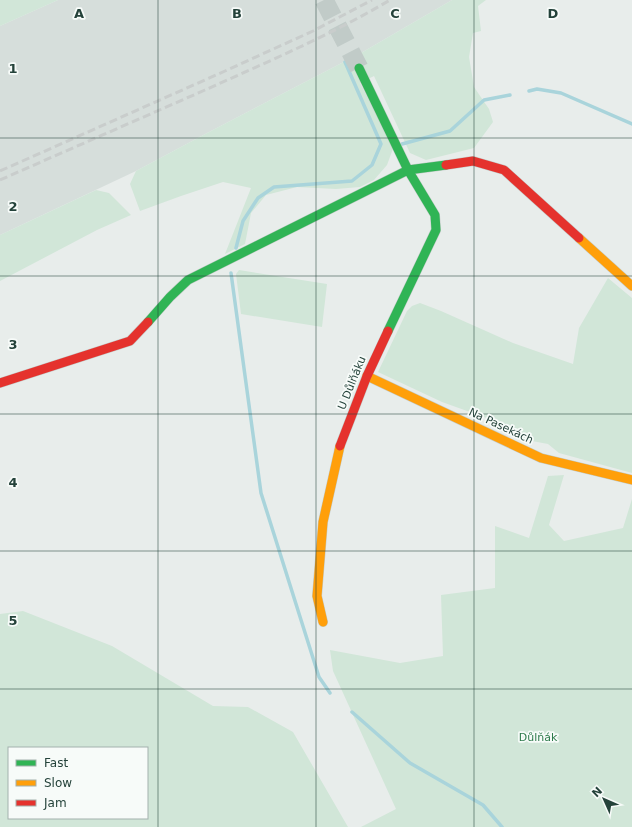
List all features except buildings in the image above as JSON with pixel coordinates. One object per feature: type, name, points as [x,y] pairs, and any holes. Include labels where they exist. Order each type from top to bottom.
[{"type":"street","name":"U Důlňáku","points":[[322,622],[318,596],[324,522],[340,445],[367,376],[436,230],[436,215],[408,170],[359,68]]},
{"type":"street","points":[[0,383],[130,341],[170,296],[188,280],[408,170],[473,161],[504,170],[632,286]]},
{"type":"street","name":"Na Pasekách","points":[[367,376],[541,458],[632,480]]},
{"type":"shaded area","points":[[58,0],[452,0],[361,53],[136,171],[0,235],[0,26]]},
{"type":"green space","points":[[0,0],[58,0],[0,26]]},
{"type":"green space","points":[[452,0],[486,0],[478,6],[481,31],[473,33],[469,57],[474,87],[489,109],[493,122],[474,148],[426,160],[410,153],[374,76],[360,83],[394,146],[387,165],[374,180],[360,187],[336,189],[297,187],[266,195],[251,213],[245,244],[225,254],[251,188],[223,182],[140,211],[130,184],[136,171],[361,53]]},
{"type":"green space","points":[[96,190],[109,193],[131,215],[97,230],[0,281],[0,235]]},
{"type":"green space","points":[[239,270],[327,284],[322,327],[241,314],[236,274]]},
{"type":"green space","points":[[608,278],[632,298],[632,473],[559,453],[548,444],[532,441],[523,437],[509,426],[442,402],[378,372],[407,311],[412,306],[420,303],[513,343],[573,364],[579,328]]},
{"type":"green space","name":"Důlňák","points":[[564,475],[549,525],[564,541],[623,528],[632,499],[632,827],[361,827],[396,809],[333,671],[330,650],[400,663],[443,656],[441,595],[495,588],[495,526],[529,538],[548,476]]},
{"type":"green space","points":[[23,611],[112,646],[213,706],[248,707],[293,732],[348,827],[0,827],[0,614]]},
{"type":"waterway","points":[[236,248],[243,221],[258,198],[274,187],[352,181],[372,165],[381,144],[345,62]]},
{"type":"waterway","points":[[529,91],[537,89],[561,93],[632,124]]},
{"type":"waterway","points":[[402,144],[450,131],[484,100],[510,95]]},
{"type":"waterway","points":[[231,273],[261,493],[319,677],[330,693]]},
{"type":"waterway","points":[[352,712],[410,763],[483,805],[502,827]]},
{"type":"tunnel","points":[[324,0],[359,68]]},
{"type":"railway","points":[[0,171],[313,31],[372,0]]},
{"type":"railway","points":[[0,180],[275,58],[345,25],[390,0]]},
{"type":"traffic: fast","points":[[359,68],[408,170],[435,215],[436,230],[388,331]]},
{"type":"traffic: fast","points":[[148,322],[170,297],[188,280],[408,170],[446,165]]},
{"type":"traffic: slow","points":[[579,238],[632,286]]},
{"type":"traffic: slow","points":[[367,376],[541,458],[632,480]]},
{"type":"traffic: slow","points":[[323,622],[317,596],[323,522],[340,446]]},
{"type":"traffic: jam","points":[[446,165],[473,161],[504,170],[579,238]]},
{"type":"traffic: jam","points":[[0,383],[130,341],[148,322]]},
{"type":"traffic: jam","points":[[340,446],[367,376],[388,331]]}]
